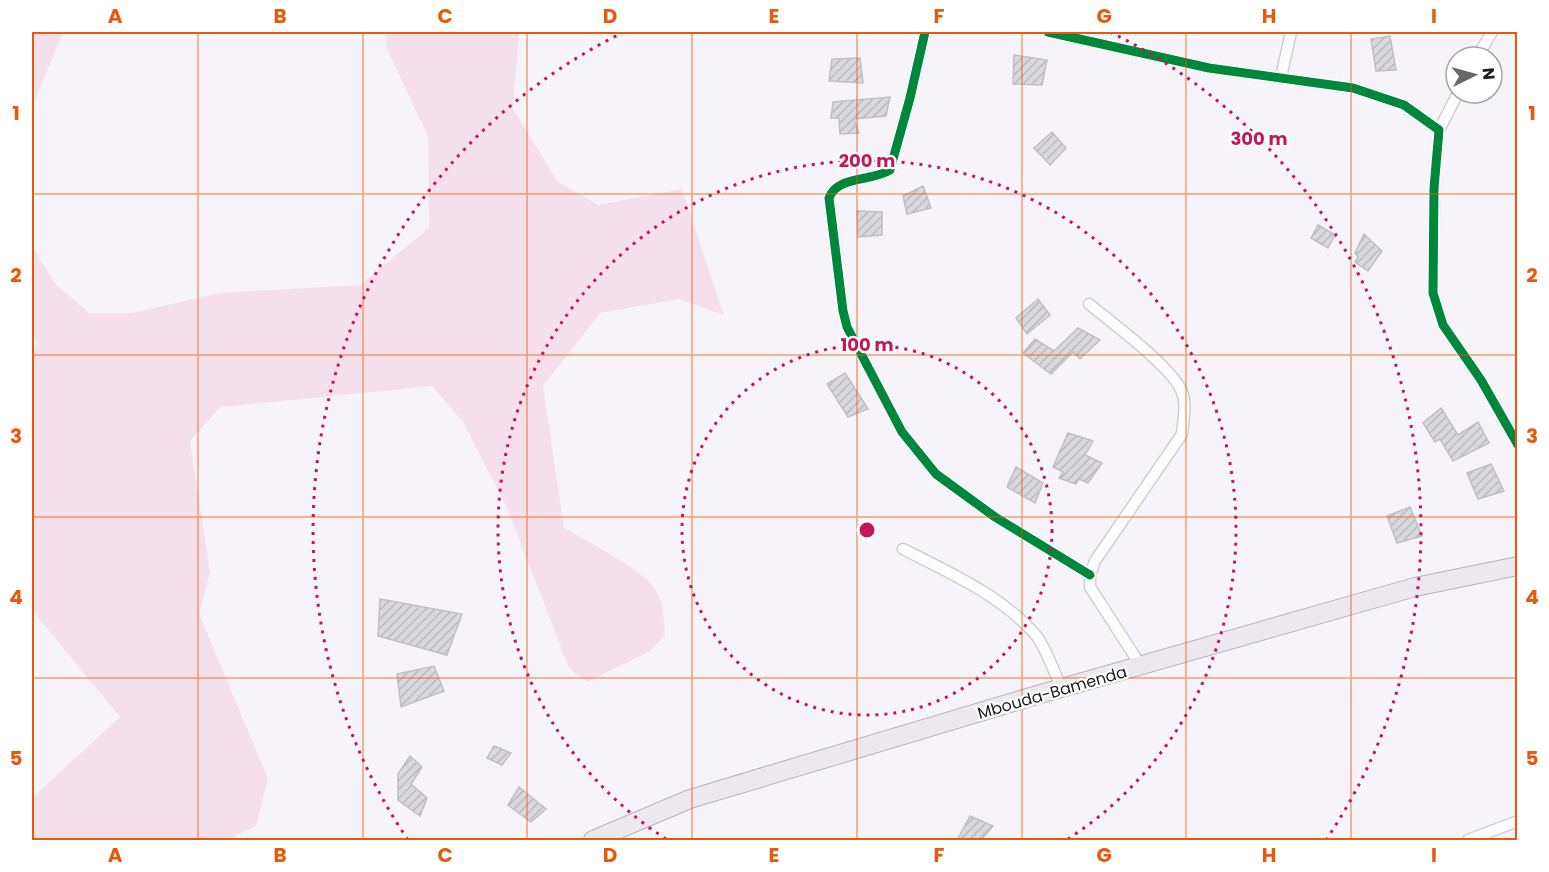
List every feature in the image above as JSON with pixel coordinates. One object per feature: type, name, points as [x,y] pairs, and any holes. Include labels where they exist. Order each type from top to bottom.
[{"type":"highway","name":"Mbouda-Bamenda","points":[[593,840],[690,800],[1062,688],[1415,587],[1518,566]]},
{"type":"street","points":[[925,32],[890,170],[882,175],[839,185],[832,190],[828,198],[847,327],[902,432],[936,474],[995,517],[1090,575]]},
{"type":"street","points":[[1048,32],[1090,36],[1209,68],[1353,88],[1404,105],[1439,130]]},
{"type":"street","points":[[1281,77],[1291,32]]},
{"type":"street","points":[[1452,105],[1439,130],[1434,188],[1434,293],[1443,325],[1481,380],[1514,433],[1518,445]]},
{"type":"street","points":[[1089,304],[1155,359],[1174,380],[1182,393],[1185,411],[1182,434],[1095,561],[1090,575],[1090,587],[1141,666]]},
{"type":"street","points":[[903,549],[983,590],[1009,610],[1037,636],[1062,688]]},
{"type":"street","points":[[1468,840],[1518,821]]},
{"type":"shaded area","points":[[32,32],[63,32],[32,108]]},
{"type":"shaded area","points":[[385,32],[519,32],[513,109],[558,182],[598,205],[682,189],[724,315],[678,299],[600,313],[543,386],[564,528],[630,567],[652,585],[661,604],[665,635],[650,651],[587,682],[569,668],[506,505],[463,422],[432,386],[220,407],[190,441],[210,573],[199,614],[268,779],[256,826],[227,840],[32,840],[32,798],[120,717],[32,610],[32,358],[37,340],[32,336],[32,241],[33,248],[56,285],[89,313],[133,313],[219,293],[360,285],[429,228],[428,136],[388,51]]},
{"type":"building","points":[[1390,36],[1396,70],[1376,71],[1371,39]]},
{"type":"building","points":[[1014,55],[1047,60],[1042,85],[1013,84]]},
{"type":"building","points":[[860,58],[863,83],[829,81],[832,59]]},
{"type":"building","points":[[890,97],[886,116],[854,119],[859,133],[840,134],[839,118],[831,118],[833,102]]},
{"type":"building","points":[[1052,132],[1066,148],[1050,165],[1034,148]]},
{"type":"building","points":[[923,186],[931,208],[907,214],[903,196]]},
{"type":"building","points":[[857,211],[882,212],[882,235],[858,237]]},
{"type":"building","points":[[1318,225],[1335,235],[1328,248],[1311,238]]},
{"type":"building","points":[[1364,234],[1382,251],[1368,271],[1355,262],[1358,257],[1355,253]]},
{"type":"building","points":[[1038,299],[1050,315],[1027,334],[1016,318]]},
{"type":"building","points":[[1078,328],[1100,340],[1080,359],[1073,352],[1051,374],[1023,353],[1035,339],[1054,351]]},
{"type":"building","points":[[845,373],[868,409],[848,417],[827,384]]},
{"type":"building","points":[[1441,408],[1458,435],[1478,422],[1489,443],[1453,461],[1440,439],[1435,442],[1423,423]]},
{"type":"building","points":[[1068,433],[1093,441],[1085,455],[1102,463],[1088,483],[1079,479],[1076,484],[1059,478],[1063,472],[1053,467]]},
{"type":"building","points":[[1491,464],[1504,491],[1478,499],[1467,473]]},
{"type":"building","points":[[1016,467],[1043,483],[1035,503],[1007,487]]},
{"type":"building","points":[[1410,507],[1422,536],[1397,543],[1387,516]]},
{"type":"building","points":[[380,599],[462,614],[447,655],[378,636]]},
{"type":"building","points":[[434,666],[444,691],[401,707],[397,674]]},
{"type":"building","points":[[494,746],[511,753],[502,765],[487,758]]},
{"type":"building","points":[[410,756],[422,767],[411,784],[427,798],[420,816],[398,800],[398,774]]},
{"type":"building","points":[[519,787],[546,809],[531,822],[508,805]]},
{"type":"building","points":[[970,816],[993,826],[981,840],[957,840]]},
{"type":"cycle path","points":[[925,32],[890,170],[847,182],[833,191],[829,198],[847,327],[902,432],[936,474],[995,517],[1090,575]]},
{"type":"cycle path","points":[[1048,32],[1209,68],[1353,88],[1404,105],[1439,130],[1434,188],[1433,293],[1443,325],[1481,380],[1518,445]]}]
